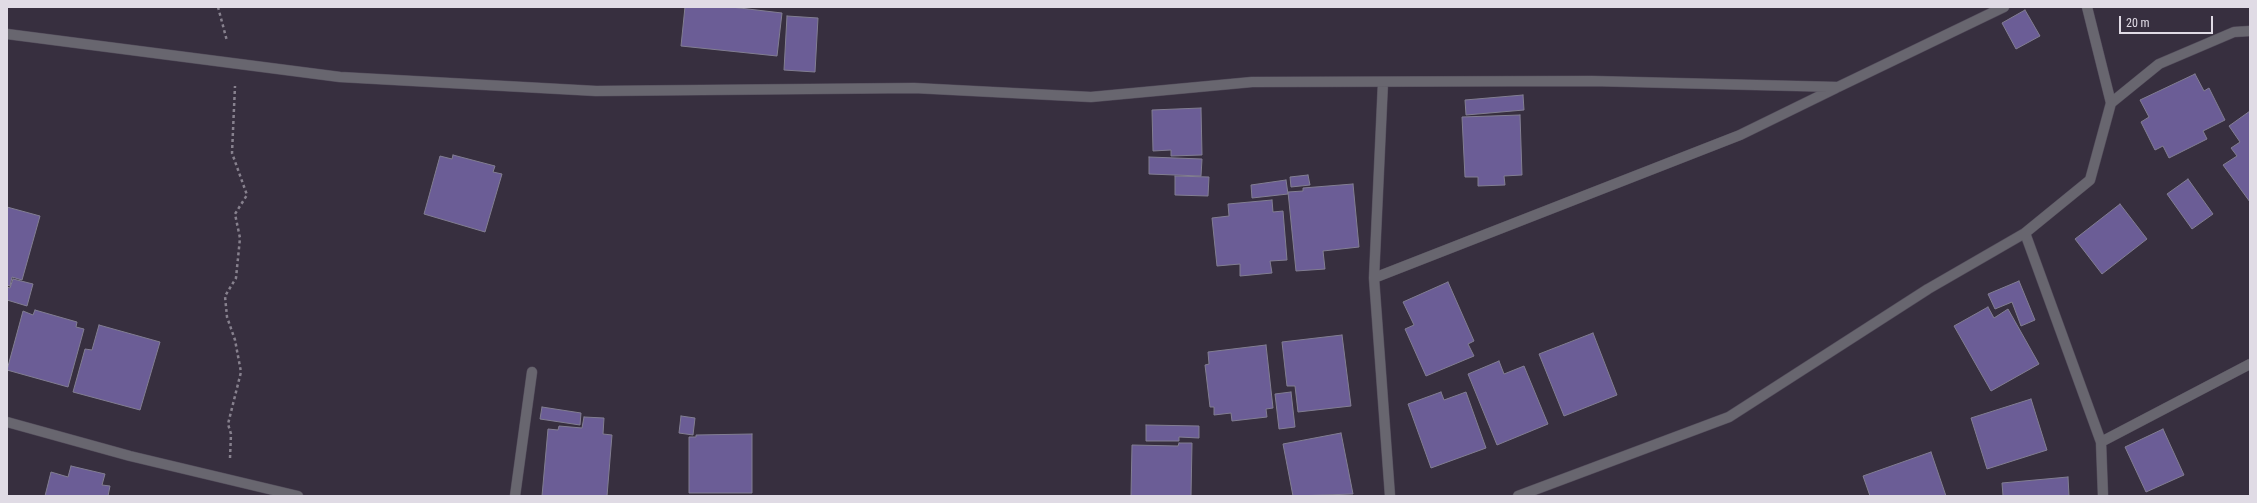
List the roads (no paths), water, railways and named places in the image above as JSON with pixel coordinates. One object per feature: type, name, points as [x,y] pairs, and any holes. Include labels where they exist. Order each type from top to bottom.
[{"type":"street","points":[[1374,278],[1740,135],[2004,7]]},
{"type":"street","points":[[1518,496],[1729,417],[1928,288],[2025,233],[2090,180],[2111,103],[2086,7]]},
{"type":"street","points":[[2111,103],[2159,64],[2234,32],[2250,31]]},
{"type":"street","points":[[7,34],[340,76],[596,91],[914,88],[1091,97],[1252,82],[1592,81],[1838,87]]},
{"type":"street","points":[[1384,82],[1374,278],[1390,496]]},
{"type":"street","points":[[2025,233],[2101,442],[2103,496]]},
{"type":"street","points":[[2101,442],[2250,364]]},
{"type":"street","points":[[515,496],[532,372]]},
{"type":"street","points":[[7,422],[130,456],[298,496]]}]
